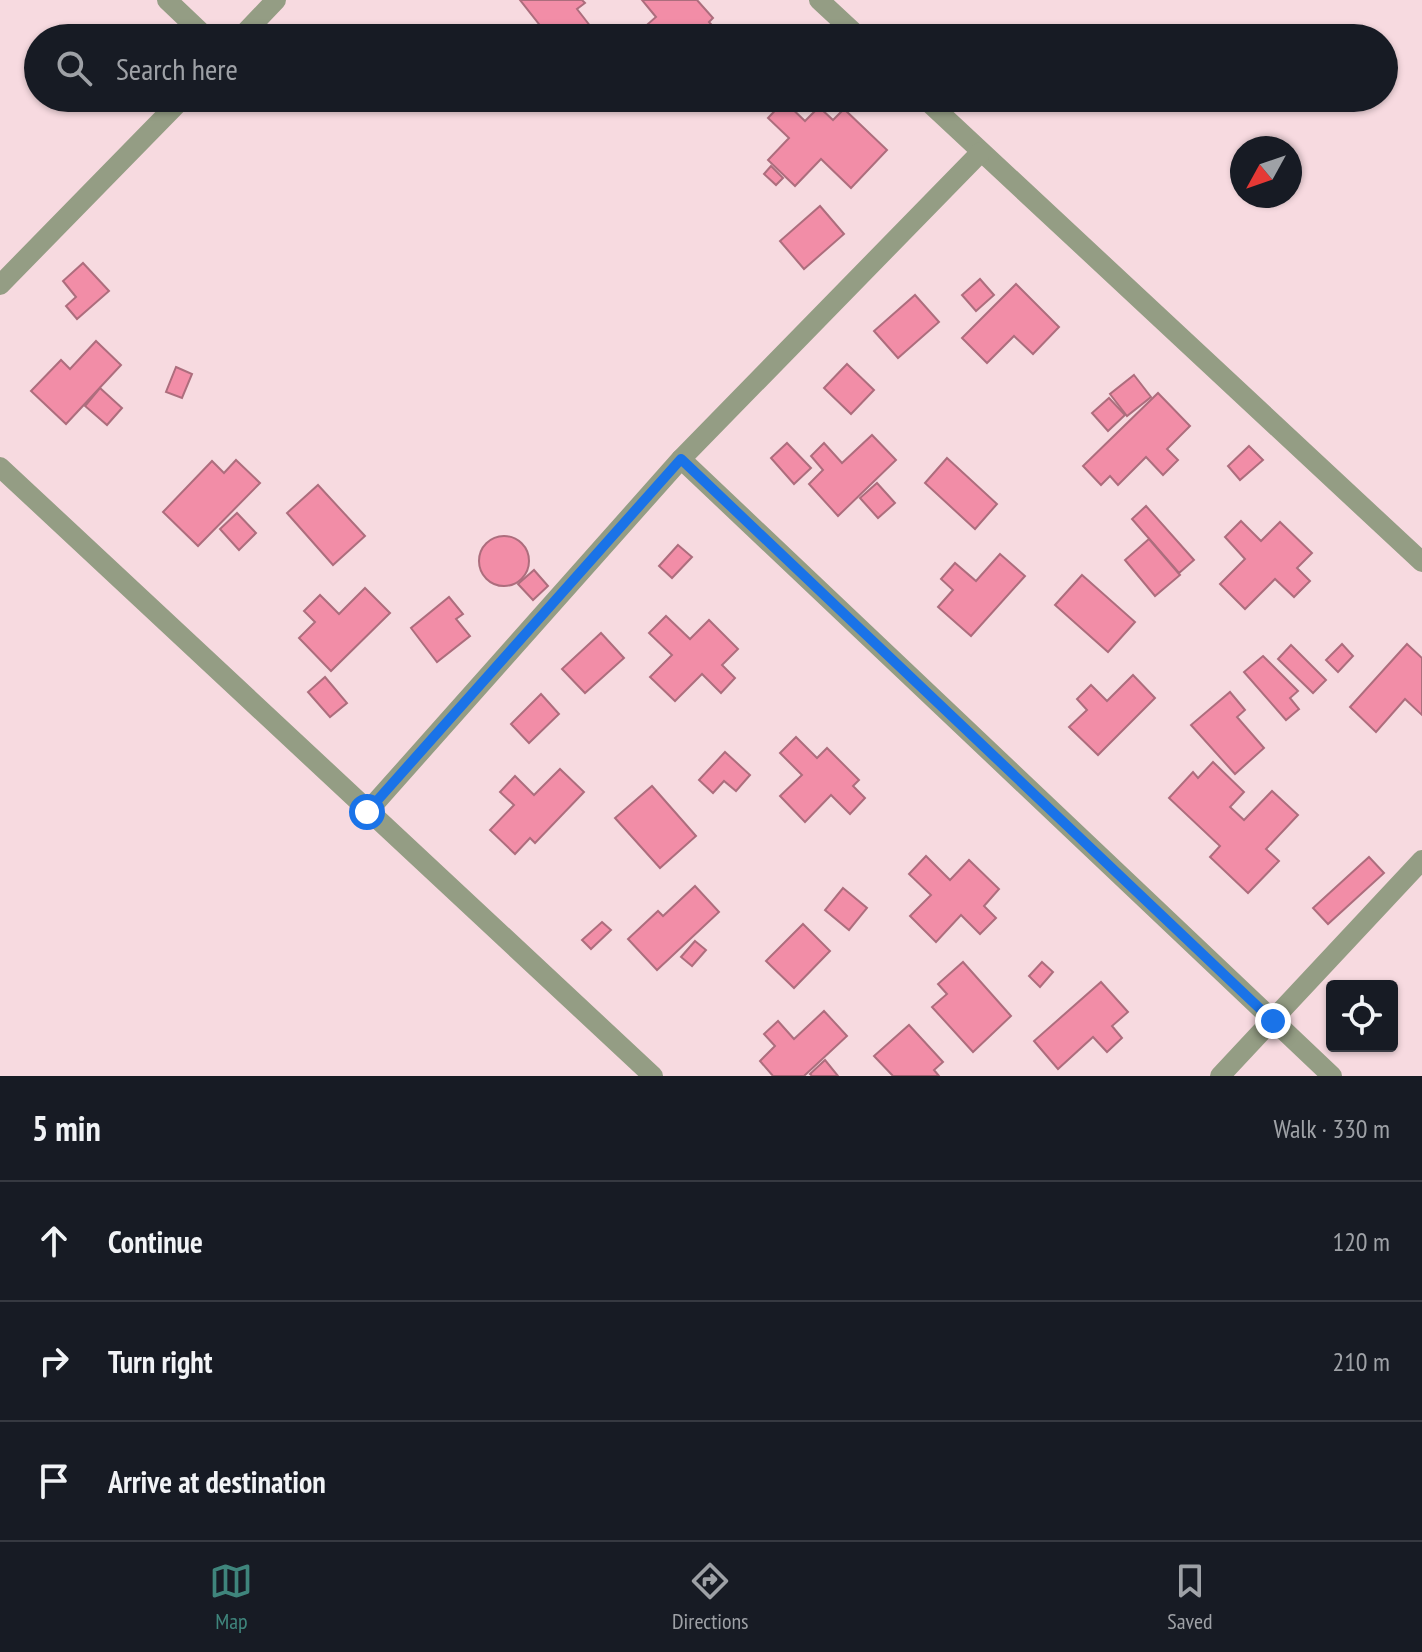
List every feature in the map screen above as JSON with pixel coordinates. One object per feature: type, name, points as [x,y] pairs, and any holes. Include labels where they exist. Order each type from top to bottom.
[{"type":"street","points":[[167,0],[192,24]]},
{"type":"street","points":[[253,24],[276,0]]},
{"type":"street","points":[[819,0],[845,24]]},
{"type":"street","points":[[0,285],[169,112]]},
{"type":"street","points":[[939,112],[1422,562]]},
{"type":"street","points":[[367,812],[681,459],[981,152]]},
{"type":"street","points":[[681,459],[1332,1076]]},
{"type":"street","points":[[0,467],[653,1076]]},
{"type":"street","points":[[1220,1076],[1422,860]]},
{"type":"building","points":[[520,0],[582,0],[585,3],[577,9],[589,24],[539,24]]},
{"type":"building","points":[[642,0],[697,0],[713,18],[711,24],[648,24],[656,17]]},
{"type":"building","points":[[774,112],[796,112],[805,121],[814,112],[824,112],[833,120],[841,112],[847,112],[887,150],[851,188],[821,159],[795,186],[768,160],[789,138],[768,118]]},
{"type":"building","points":[[771,166],[783,178],[776,185],[764,174]]},
{"type":"building","points":[[820,206],[844,234],[804,269],[780,241]]},
{"type":"building","points":[[83,263],[109,291],[77,319],[66,306],[76,297],[63,281]]},
{"type":"building","points":[[980,279],[994,295],[976,311],[962,295]]},
{"type":"building","points":[[1016,284],[1059,327],[1033,354],[1014,336],[987,363],[962,338]]},
{"type":"building","points":[[915,295],[939,322],[898,358],[874,331]]},
{"type":"building","points":[[96,341],[121,365],[66,424],[31,391],[61,360],[70,369]]},
{"type":"building","points":[[847,364],[874,390],[851,414],[824,388]]},
{"type":"building","points":[[176,367],[192,374],[182,398],[166,392]]},
{"type":"building","points":[[1134,375],[1151,397],[1127,416],[1110,394]]},
{"type":"building","points":[[100,388],[122,408],[107,425],[85,406]]},
{"type":"building","points":[[1158,393],[1190,426],[1167,449],[1178,460],[1163,475],[1146,457],[1118,485],[1110,476],[1101,485],[1083,466]]},
{"type":"building","points":[[1109,398],[1125,415],[1108,431],[1092,413]]},
{"type":"building","points":[[872,435],[896,460],[838,516],[809,484],[823,470],[811,456],[824,443],[842,463]]},
{"type":"building","points":[[787,443],[811,468],[794,484],[771,458]]},
{"type":"building","points":[[1249,446],[1263,460],[1240,480],[1228,466]]},
{"type":"building","points":[[947,458],[997,504],[975,529],[925,483]]},
{"type":"building","points":[[236,460],[260,483],[198,546],[163,512],[212,461],[224,473]]},
{"type":"building","points":[[877,483],[895,503],[878,518],[860,498]]},
{"type":"building","points":[[318,485],[365,536],[333,565],[287,513]]},
{"type":"building","points":[[1146,506],[1194,560],[1179,573],[1132,519]]},
{"type":"building","points":[[237,513],[256,533],[239,550],[220,529]]},
{"type":"building","points":[[1241,521],[1261,541],[1280,522],[1312,553],[1297,568],[1310,581],[1294,597],[1275,579],[1245,609],[1220,584],[1245,559],[1225,537]]},
{"type":"building","points":[[504,536],[522,543],[529,561],[522,579],[504,586],[486,579],[479,561],[486,543]]},
{"type":"building","points":[[1149,539],[1180,575],[1155,596],[1125,560]]},
{"type":"building","points":[[678,545],[692,557],[672,578],[659,566]]},
{"type":"building","points":[[1000,554],[1025,576],[971,636],[938,607],[953,590],[941,579],[955,563],[976,581]]},
{"type":"building","points":[[534,570],[548,586],[533,600],[518,584]]},
{"type":"building","points":[[1082,575],[1135,622],[1108,652],[1055,605]]},
{"type":"building","points":[[365,588],[390,613],[331,671],[299,638],[315,622],[304,611],[320,595],[339,614]]},
{"type":"building","points":[[449,597],[463,614],[456,619],[470,636],[437,662],[411,628]]},
{"type":"building","points":[[666,616],[690,639],[709,620],[738,649],[722,665],[735,678],[721,693],[702,674],[675,701],[650,677],[672,655],[649,633]]},
{"type":"building","points":[[601,633],[624,658],[585,693],[562,669]]},
{"type":"building","points":[[1342,644],[1353,656],[1338,672],[1326,660]]},
{"type":"building","points":[[1407,644],[1422,658],[1422,715],[1405,699],[1376,732],[1350,707]]},
{"type":"building","points":[[1291,645],[1326,680],[1313,693],[1278,659]]},
{"type":"building","points":[[1263,656],[1298,691],[1290,698],[1299,709],[1286,720],[1244,672]]},
{"type":"building","points":[[1133,675],[1155,698],[1098,755],[1069,727],[1087,710],[1077,699],[1091,685],[1107,701]]},
{"type":"building","points":[[325,677],[347,703],[330,717],[308,692]]},
{"type":"building","points":[[1230,692],[1245,710],[1237,717],[1264,748],[1235,774],[1191,725]]},
{"type":"building","points":[[541,694],[559,714],[529,743],[511,724]]},
{"type":"building","points":[[796,737],[817,758],[827,748],[859,780],[853,786],[865,798],[850,814],[831,795],[805,822],[780,796],[802,775],[780,753]]},
{"type":"building","points":[[725,752],[750,775],[736,791],[724,781],[713,793],[699,780]]},
{"type":"building","points":[[1213,762],[1244,792],[1230,807],[1244,820],[1272,791],[1298,815],[1266,849],[1279,861],[1248,893],[1210,857],[1220,846],[1169,798],[1193,772],[1198,778]]},
{"type":"building","points":[[560,769],[584,792],[535,843],[530,838],[515,854],[490,830],[514,805],[500,792],[515,776],[534,795]]},
{"type":"building","points":[[652,786],[696,836],[660,868],[615,818]]},
{"type":"building","points":[[926,856],[950,880],[969,860],[999,889],[984,906],[996,918],[980,934],[961,915],[936,942],[910,916],[931,895],[909,874]]},
{"type":"building","points":[[1369,857],[1384,873],[1328,924],[1313,908]]},
{"type":"building","points":[[695,886],[719,912],[657,970],[628,939],[658,911],[663,916]]},
{"type":"building","points":[[843,888],[867,908],[849,930],[825,910]]},
{"type":"building","points":[[602,922],[611,930],[591,949],[582,940]]},
{"type":"building","points":[[803,924],[830,951],[794,988],[766,961]]},
{"type":"building","points":[[695,941],[706,950],[692,966],[681,957]]},
{"type":"building","points":[[963,962],[1011,1016],[973,1052],[932,1007],[947,994],[938,984]]},
{"type":"building","points":[[1042,962],[1053,972],[1040,987],[1029,976]]},
{"type":"building","points":[[1101,982],[1128,1012],[1112,1026],[1122,1038],[1107,1052],[1093,1037],[1058,1069],[1034,1041]]},
{"type":"building","points":[[824,1011],[847,1036],[804,1076],[773,1076],[760,1061],[775,1046],[764,1034],[778,1021],[794,1039]]},
{"type":"building","points":[[909,1025],[943,1062],[934,1070],[939,1076],[893,1076],[874,1056]]},
{"type":"building","points":[[825,1060],[838,1076],[812,1076],[810,1074]]},
{"type":"route","points":[[367,812],[681,459],[1273,1021]]}]
